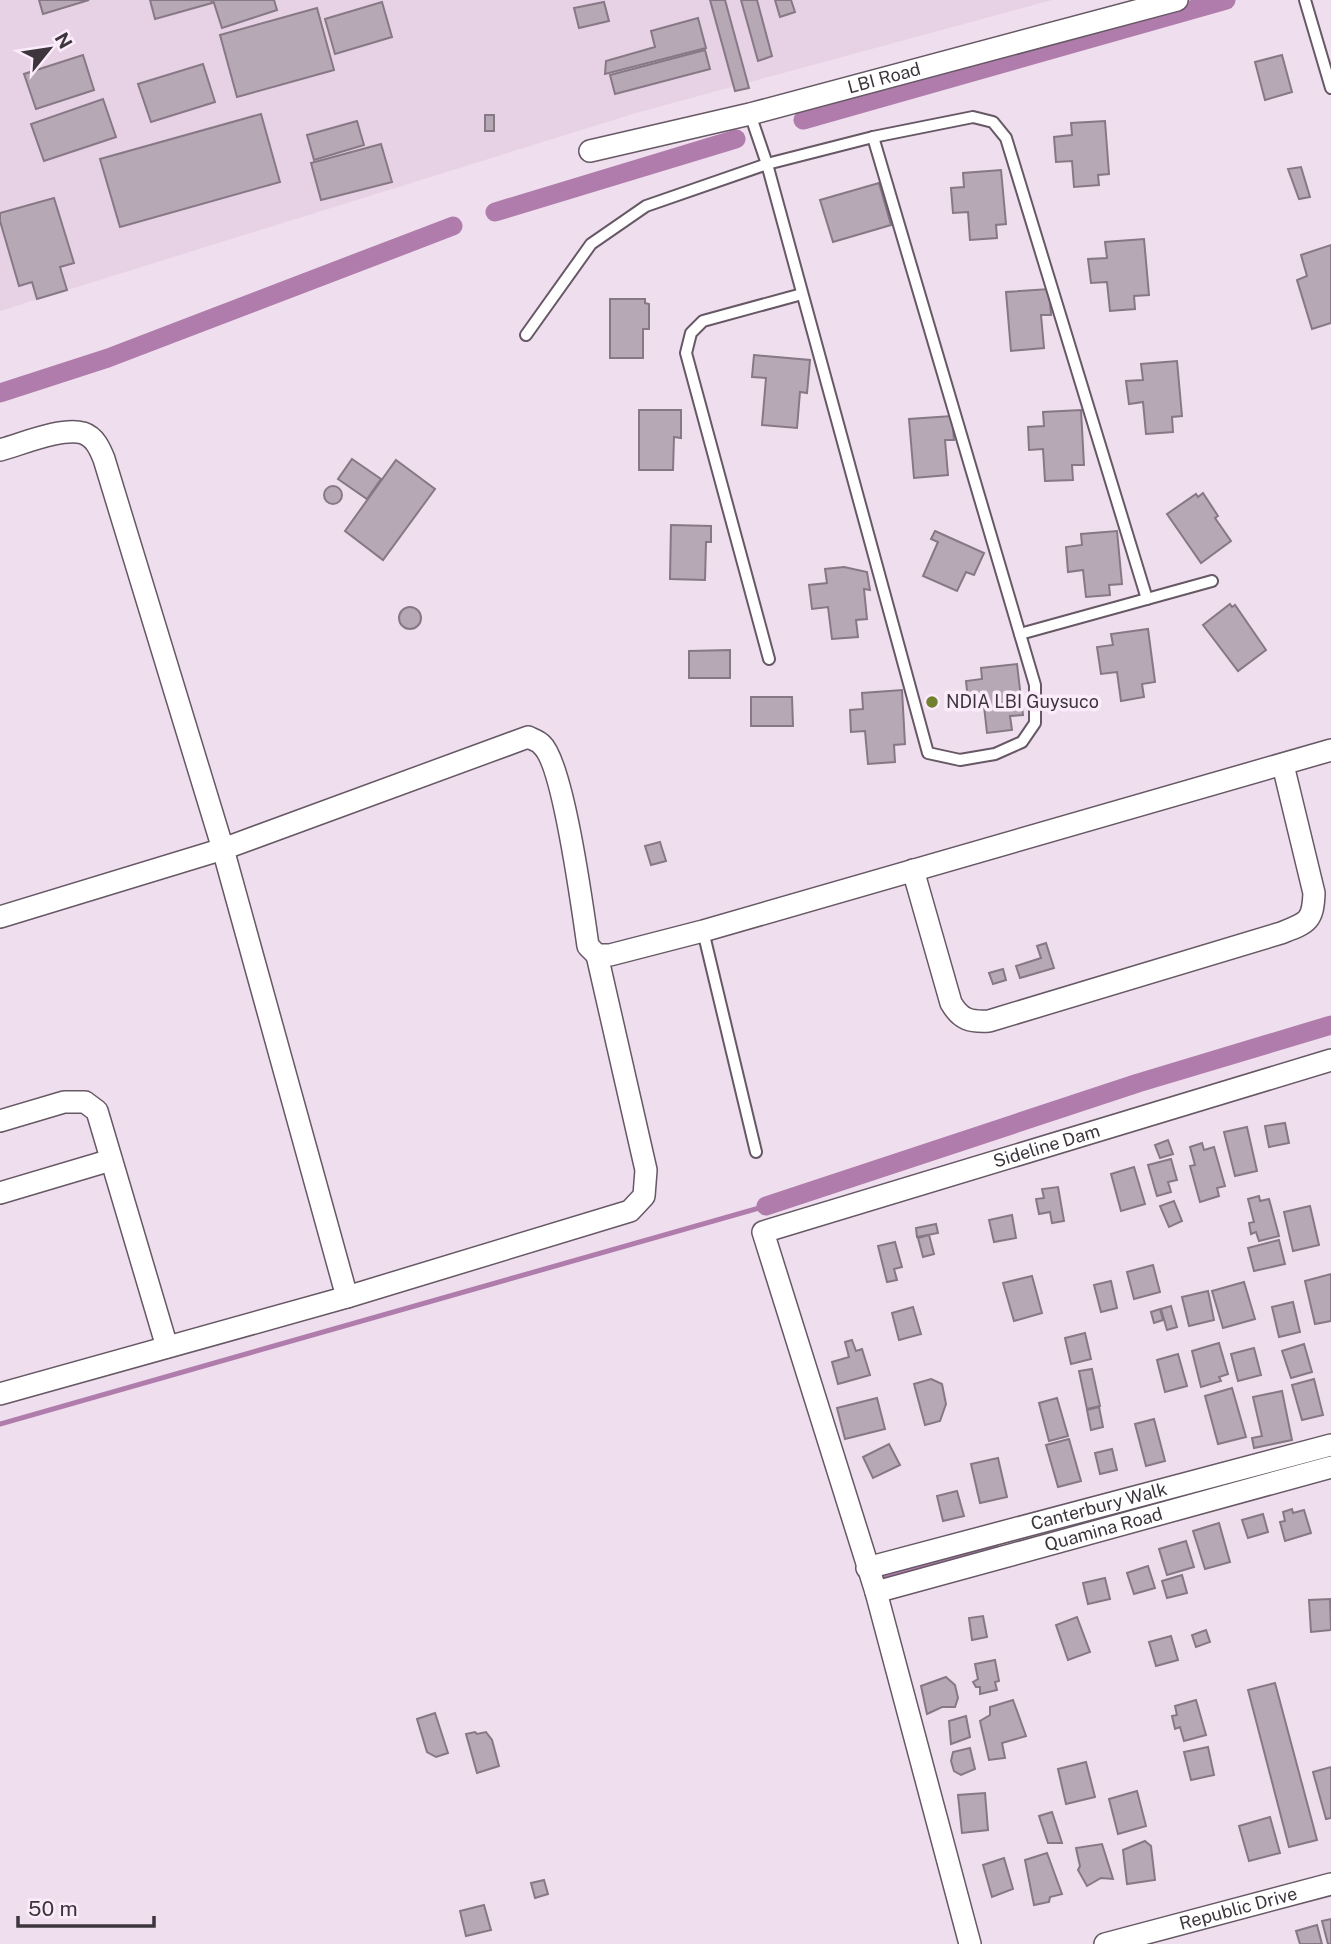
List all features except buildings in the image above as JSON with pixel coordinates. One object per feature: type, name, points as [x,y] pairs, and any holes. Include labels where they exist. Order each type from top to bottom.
[{"type":"street","name":"LBI Road","points":[[590,151],[753,123],[1177,0]]},
{"type":"street","points":[[0,450],[63,432],[84,433],[96,442],[104,459],[223,849],[347,1297]]},
{"type":"street","points":[[0,917],[223,849],[528,737],[544,745],[555,769],[569,831],[588,946],[597,955],[646,1170],[644,1196],[630,1211],[347,1297],[0,1394]]},
{"type":"street","points":[[597,955],[610,955],[703,931],[1331,750]]},
{"type":"street","points":[[913,870],[951,1003],[958,1014],[969,1022],[989,1021],[1281,933],[1306,923],[1314,912],[1314,893],[1283,765]]},
{"type":"street","name":"Sideline Dam","points":[[867,1568],[766,1243],[1331,1060]]},
{"type":"street","points":[[0,1121],[64,1102],[85,1102],[97,1111],[167,1347]]},
{"type":"street","points":[[0,1193],[111,1160]]},
{"type":"street","name":"Canterbury Walk","points":[[867,1568],[1331,1444]]},
{"type":"street","name":"Quamina Road","points":[[876,1592],[1331,1467]]},
{"type":"street","points":[[867,1568],[876,1592],[970,1944]]},
{"type":"street","name":"Republic Drive","points":[[1105,1944],[1331,1884]]},
{"type":"lane","points":[[1304,0],[1331,88]]},
{"type":"lane","points":[[526,335],[590,244],[646,206],[767,164],[873,136],[973,117],[993,121],[1006,138],[1147,599]]},
{"type":"lane","points":[[753,123],[767,164],[928,753],[960,760],[995,754],[1021,741],[1035,723],[1035,685],[873,136]]},
{"type":"lane","points":[[769,659],[686,353],[691,333],[703,321],[802,293]]},
{"type":"lane","points":[[1020,635],[1212,581]]},
{"type":"lane","points":[[703,931],[756,1152]]},
{"type":"shaded area","points":[[0,0],[1052,0],[636,113],[0,311]]},
{"type":"waterway","points":[[803,120],[1226,0]]},
{"type":"waterway","points":[[495,212],[736,139]]},
{"type":"waterway","points":[[0,393],[108,358],[453,226]]},
{"type":"waterway","points":[[766,1206],[1138,1083],[1331,1025]]},
{"type":"waterway","points":[[0,1424],[766,1206]]},
{"type":"waterway","points":[[875,1578],[989,1546]]},
{"type":"place","name":"NDIA LBI Guysuco","points":[[932,702]]}]
